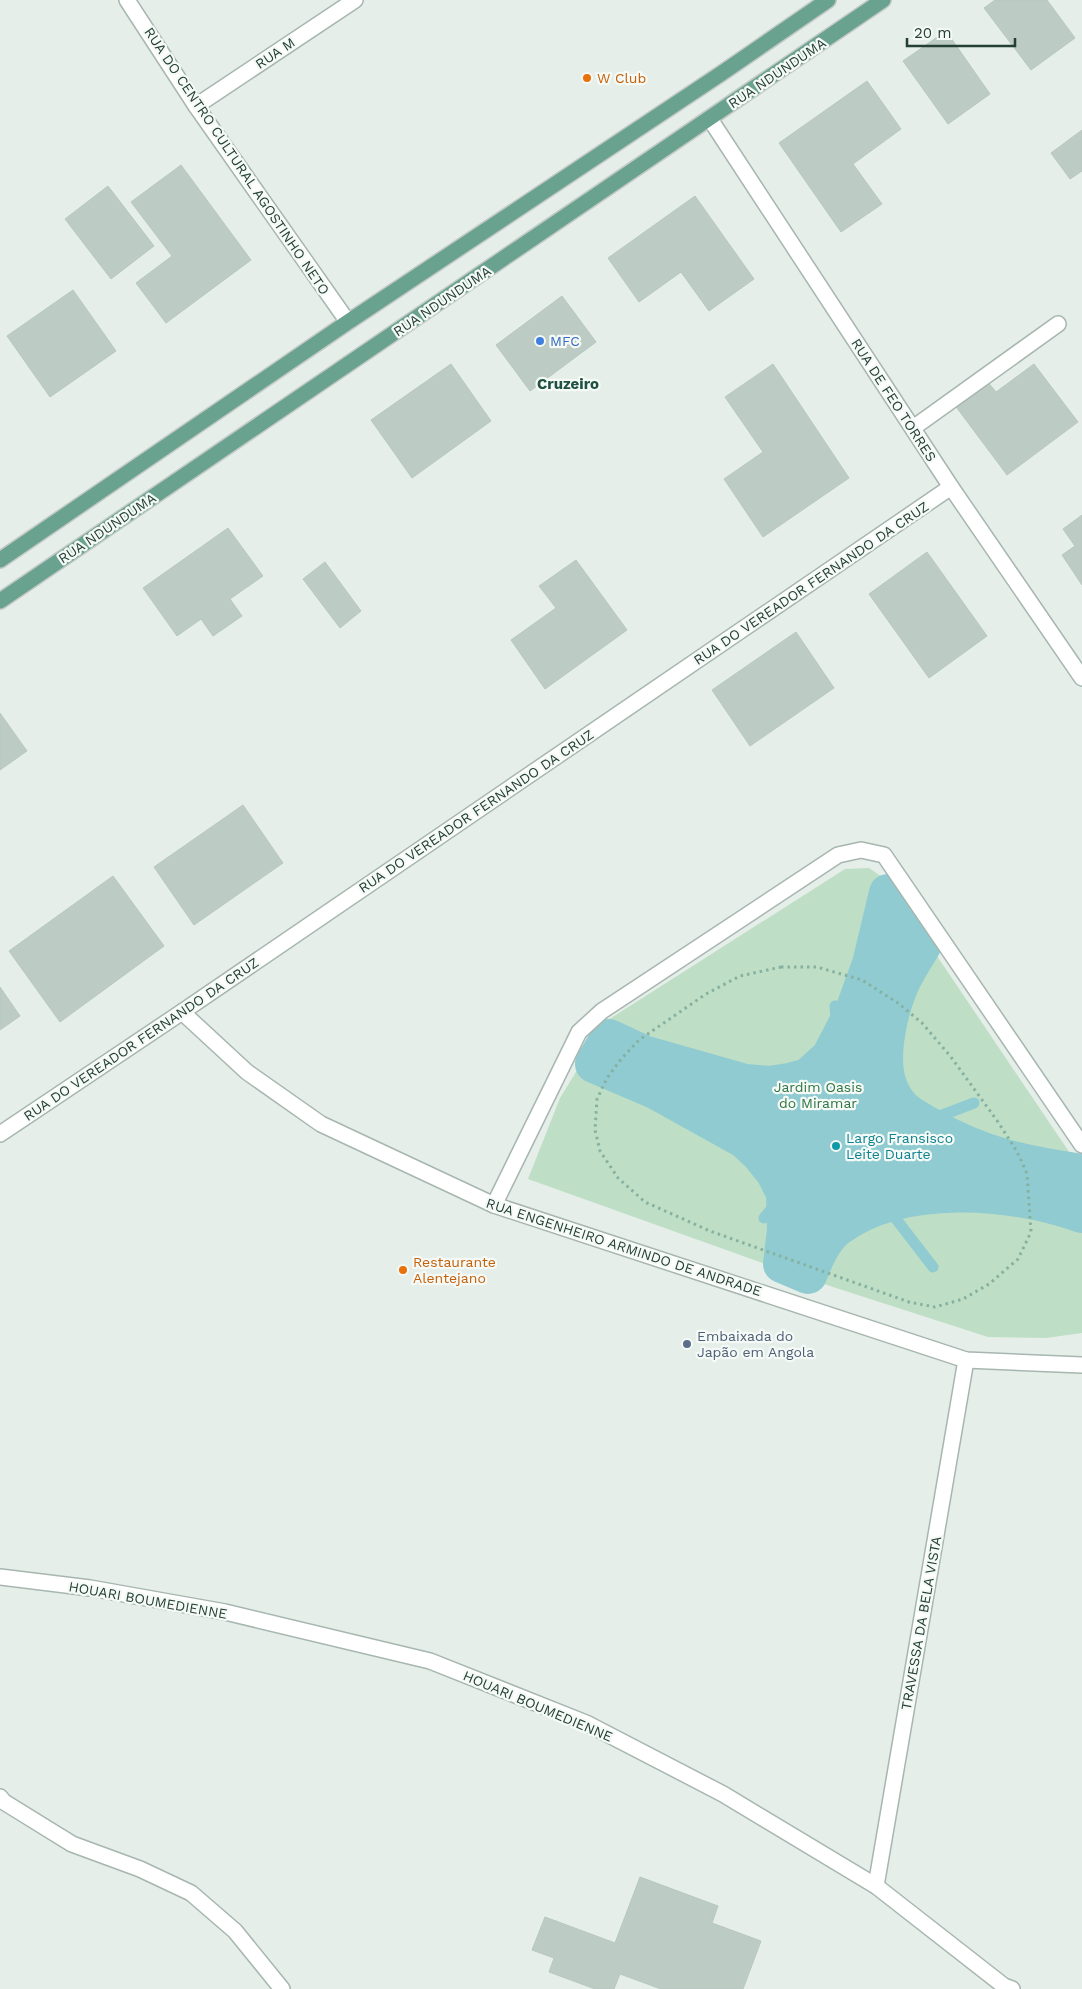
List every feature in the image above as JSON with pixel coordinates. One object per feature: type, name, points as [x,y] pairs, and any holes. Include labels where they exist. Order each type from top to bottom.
[{"type":"main road","points":[[0,560],[348,322],[722,73],[828,0]]},
{"type":"main road","name":"RUA NDUNDUMA","points":[[0,601],[883,0]]},
{"type":"street","name":"RUA DO CENTRO CULTURAL AGOSTINHO NETO","points":[[127,0],[196,106],[348,322]]},
{"type":"street","name":"RUA M","points":[[196,106],[355,0]]},
{"type":"street","name":"RUA DE FEO TORRES","points":[[710,119],[951,487],[1082,678]]},
{"type":"street","points":[[913,428],[1058,324]]},
{"type":"street","name":"RUA DO VEREADOR FERNANDO DA CRUZ","points":[[0,1134],[182,1012],[951,487]]},
{"type":"street","points":[[494,1205],[579,1032],[602,1011],[838,855],[861,850],[884,855],[1082,1145]]},
{"type":"street","name":"RUA ENGENHEIRO ARMINDO DE ANDRADE","points":[[182,1012],[247,1072],[321,1124],[494,1205],[966,1360],[1082,1365]]},
{"type":"street","name":"TRAVESSA DA BELA VISTA","points":[[876,1886],[966,1360]]},
{"type":"street","name":"HOUARI BOUMEDIENNE","points":[[0,1577],[90,1588],[225,1612],[430,1661],[586,1723],[724,1794],[876,1886],[1004,1986],[1012,1989]]},
{"type":"street","points":[[0,1797],[4,1802],[72,1844],[140,1869],[191,1893],[234,1931],[282,1989]]},
{"type":"path","points":[[781,967],[817,967],[862,980],[898,1002],[922,1023],[951,1057],[1016,1150],[1026,1174],[1030,1204],[1031,1232],[1018,1259],[989,1284],[964,1299],[936,1307],[909,1302],[815,1269],[710,1231],[645,1202],[618,1178],[600,1151],[595,1130],[597,1099],[607,1078],[639,1040],[706,994],[740,976],[781,967]]},
{"type":"green space","name":"Jardim Oasis do Miramar","points":[[869,868],[885,879],[1082,1171],[1082,1333],[1046,1338],[988,1337],[799,1276],[528,1179],[560,1098],[608,1020],[845,869]]},
{"type":"water","points":[[888,893],[923,944],[901,981],[888,1024],[884,1066],[886,1079],[894,1097],[902,1108],[912,1116],[968,1145],[1023,1163],[1082,1173],[1082,1214],[1054,1205],[990,1195],[957,1194],[925,1196],[893,1202],[864,1212],[838,1227],[820,1249],[808,1275],[782,1264],[786,1230],[785,1193],[775,1173],[760,1154],[745,1140],[655,1090],[594,1064],[609,1038],[643,1054],[745,1083],[769,1085],[808,1077],[830,1057],[854,1011],[871,964]]},
{"type":"building","points":[[995,0],[1047,0],[1075,38],[1031,70],[984,8]]},
{"type":"building","points":[[946,31],[990,94],[948,124],[903,61]]},
{"type":"building","points":[[867,81],[901,129],[853,164],[882,204],[841,232],[779,143]]},
{"type":"building","points":[[1082,130],[1082,171],[1070,179],[1051,153]]},
{"type":"building","points":[[181,165],[251,260],[166,323],[136,283],[172,256],[131,202]]},
{"type":"building","points":[[108,186],[154,246],[111,279],[65,219]]},
{"type":"building","points":[[695,196],[754,279],[709,311],[681,272],[639,302],[608,258]]},
{"type":"building","points":[[73,290],[116,351],[50,397],[7,336]]},
{"type":"building","points":[[562,296],[596,342],[530,391],[496,345]]},
{"type":"building","points":[[451,364],[491,421],[412,478],[371,420]]},
{"type":"building","points":[[773,364],[849,478],[763,537],[724,479],[763,452],[725,397]]},
{"type":"building","points":[[1034,364],[1078,422],[1007,475],[954,404],[986,380],[996,392]]},
{"type":"building","points":[[1082,515],[1082,585],[1062,555],[1075,546],[1063,529]]},
{"type":"building","points":[[228,528],[263,576],[230,599],[242,616],[213,636],[201,619],[177,636],[143,588]]},
{"type":"building","points":[[927,552],[987,636],[929,678],[869,594]]},
{"type":"building","points":[[576,560],[627,630],[545,689],[511,640],[556,608],[539,586]]},
{"type":"building","points":[[325,562],[361,611],[340,628],[303,579]]},
{"type":"building","points":[[796,632],[834,688],[750,746],[712,690]]},
{"type":"building","points":[[0,713],[27,751],[0,770]]},
{"type":"building","points":[[243,805],[283,863],[194,925],[154,867]]},
{"type":"building","points":[[113,876],[164,946],[60,1022],[9,951]]},
{"type":"building","points":[[0,987],[20,1016],[0,1030]]},
{"type":"building","points":[[640,1877],[718,1906],[712,1923],[761,1941],[743,1989],[661,1989],[620,1974],[614,1989],[595,1989],[549,1972],[554,1958],[532,1950],[545,1917],[615,1943]]},
{"type":"waterway","points":[[1082,1173],[1023,1163],[986,1152],[950,1137],[924,1123],[907,1113],[898,1103],[890,1090],[884,1066],[888,1024],[899,987],[923,944],[888,893],[871,964],[854,1011],[830,1057],[808,1077],[769,1085],[745,1083],[643,1054],[609,1038],[594,1064],[655,1090],[745,1140],[760,1154],[775,1173],[785,1193],[786,1230],[782,1264],[808,1275],[820,1249],[838,1227],[864,1212],[893,1202],[925,1196],[957,1194],[990,1195],[1054,1205],[1082,1214]]},
{"type":"waterway","points":[[835,1006],[839,1057]]},
{"type":"waterway","points":[[908,1128],[974,1103]]},
{"type":"waterway","points":[[685,1116],[722,1123]]},
{"type":"waterway","points":[[764,1218],[793,1183]]},
{"type":"waterway","points":[[876,1193],[933,1267]]},
{"type":"place","name":"W Club","points":[[587,78]]},
{"type":"place","name":"MFC","points":[[540,341]]},
{"type":"place","name":"Largo Fransisco Leite Duarte","points":[[836,1146]]},
{"type":"place","name":"Restaurante Alentejano","points":[[403,1270]]},
{"type":"place","name":"Embaixada do Japão em Angola","points":[[687,1344]]},
{"type":"district","name":"Cruzeiro","points":[[568,384]]}]
